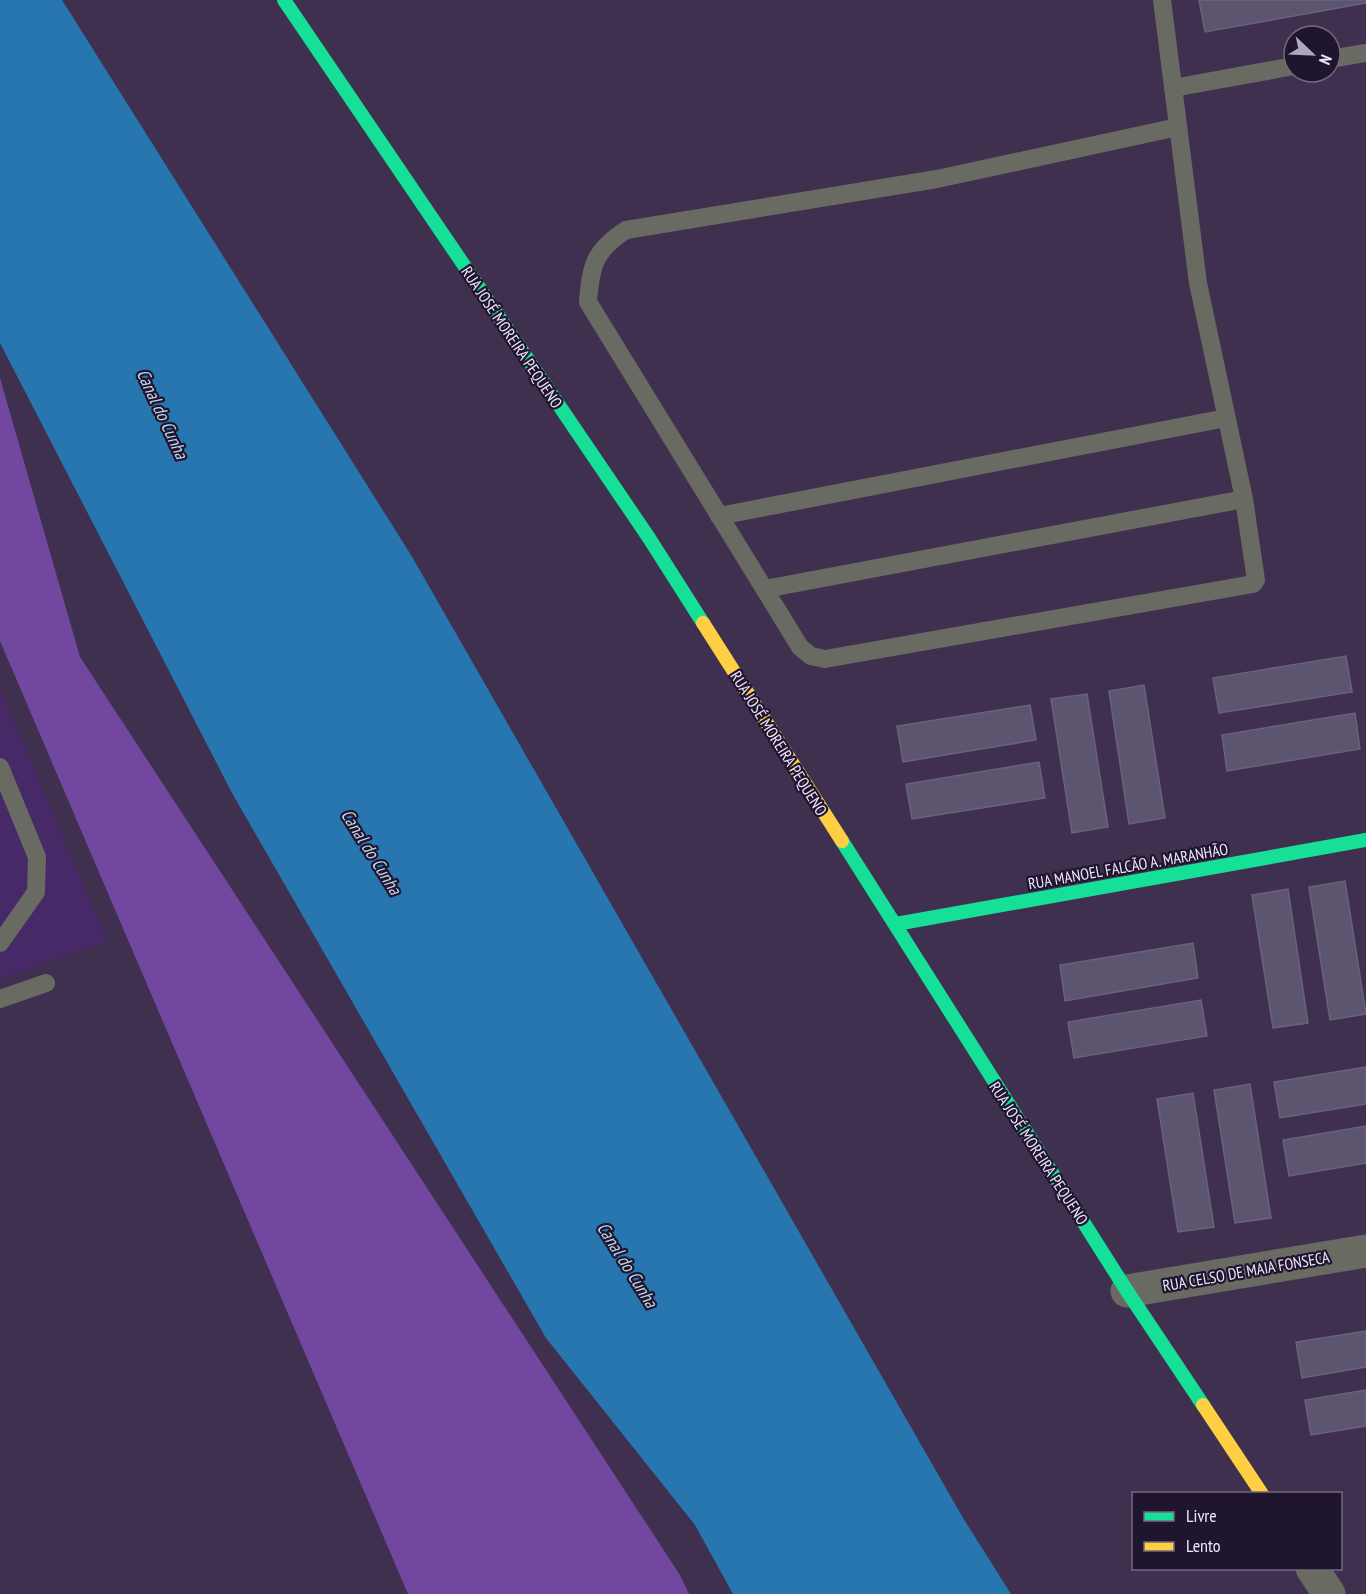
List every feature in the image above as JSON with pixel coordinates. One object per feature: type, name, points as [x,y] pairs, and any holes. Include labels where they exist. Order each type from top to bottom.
[{"type":"street","name":"RUA JOSÉ MOREIRA PEQUENO","points":[[284,0],[649,538],[1127,1291],[1261,1492]]},
{"type":"street","name":"RUA MANOEL FALCÃO A. MARANHÃO","points":[[896,924],[1366,840]]},
{"type":"street","name":"RUA CELSO DE MAIA FONSECA","points":[[1127,1291],[1366,1251]]},
{"type":"street","points":[[1313,1570],[1329,1594]]},
{"type":"lane","points":[[1162,0],[1198,283],[1244,499],[1257,577],[1253,584],[825,659],[811,656],[800,647],[588,302],[591,272],[605,244],[626,230],[937,179],[1178,127]]},
{"type":"lane","points":[[1342,57],[1366,53]]},
{"type":"lane","points":[[1173,88],[1282,68]]},
{"type":"lane","points":[[719,516],[1226,418]]},
{"type":"lane","points":[[765,589],[1244,499]]},
{"type":"lane","points":[[0,767],[37,856],[36,892],[0,943]]},
{"type":"lane","points":[[0,999],[46,983]]},
{"type":"shaded area","points":[[0,378],[80,657],[680,1575],[689,1594],[408,1594],[0,641]]},
{"type":"shaded area","points":[[0,688],[107,941],[0,979]]},
{"type":"water","name":"Canal do Cunha","points":[[0,0],[62,0],[411,555],[963,1518],[1011,1594],[733,1594],[695,1525],[546,1338],[232,793],[0,343]]},
{"type":"building","points":[[1199,0],[1366,0],[1366,3],[1205,32]]},
{"type":"building","points":[[1346,656],[1352,692],[1219,713],[1213,678]]},
{"type":"building","points":[[1144,685],[1165,818],[1129,824],[1109,691]]},
{"type":"building","points":[[1087,694],[1108,827],[1072,833],[1051,699]]},
{"type":"building","points":[[1030,705],[1036,740],[903,762],[897,726]]},
{"type":"building","points":[[1355,713],[1360,749],[1227,771],[1222,735]]},
{"type":"building","points":[[1039,762],[1045,798],[912,819],[906,784]]},
{"type":"building","points":[[1345,881],[1366,1014],[1330,1020],[1309,887]]},
{"type":"building","points":[[1288,889],[1308,1023],[1273,1028],[1252,895]]},
{"type":"building","points":[[1193,943],[1198,978],[1065,1001],[1060,965]]},
{"type":"building","points":[[1201,1000],[1207,1036],[1074,1058],[1068,1022]]},
{"type":"building","points":[[1366,1067],[1366,1104],[1280,1118],[1274,1082]]},
{"type":"building","points":[[1250,1084],[1271,1218],[1235,1223],[1214,1090]]},
{"type":"building","points":[[1193,1093],[1214,1227],[1178,1232],[1157,1099]]},
{"type":"building","points":[[1366,1126],[1366,1163],[1289,1176],[1283,1140]]},
{"type":"building","points":[[1366,1331],[1366,1367],[1302,1378],[1296,1342]]},
{"type":"building","points":[[1366,1390],[1366,1426],[1311,1435],[1305,1400]]},
{"type":"traffic: fast","points":[[284,0],[649,538],[703,623]]},
{"type":"traffic: fast","points":[[896,924],[1366,840]]},
{"type":"traffic: fast","points":[[842,841],[1127,1291],[1203,1405]]},
{"type":"traffic: slow","points":[[703,623],[842,841]]},
{"type":"traffic: slow","points":[[1203,1405],[1261,1492]]}]
